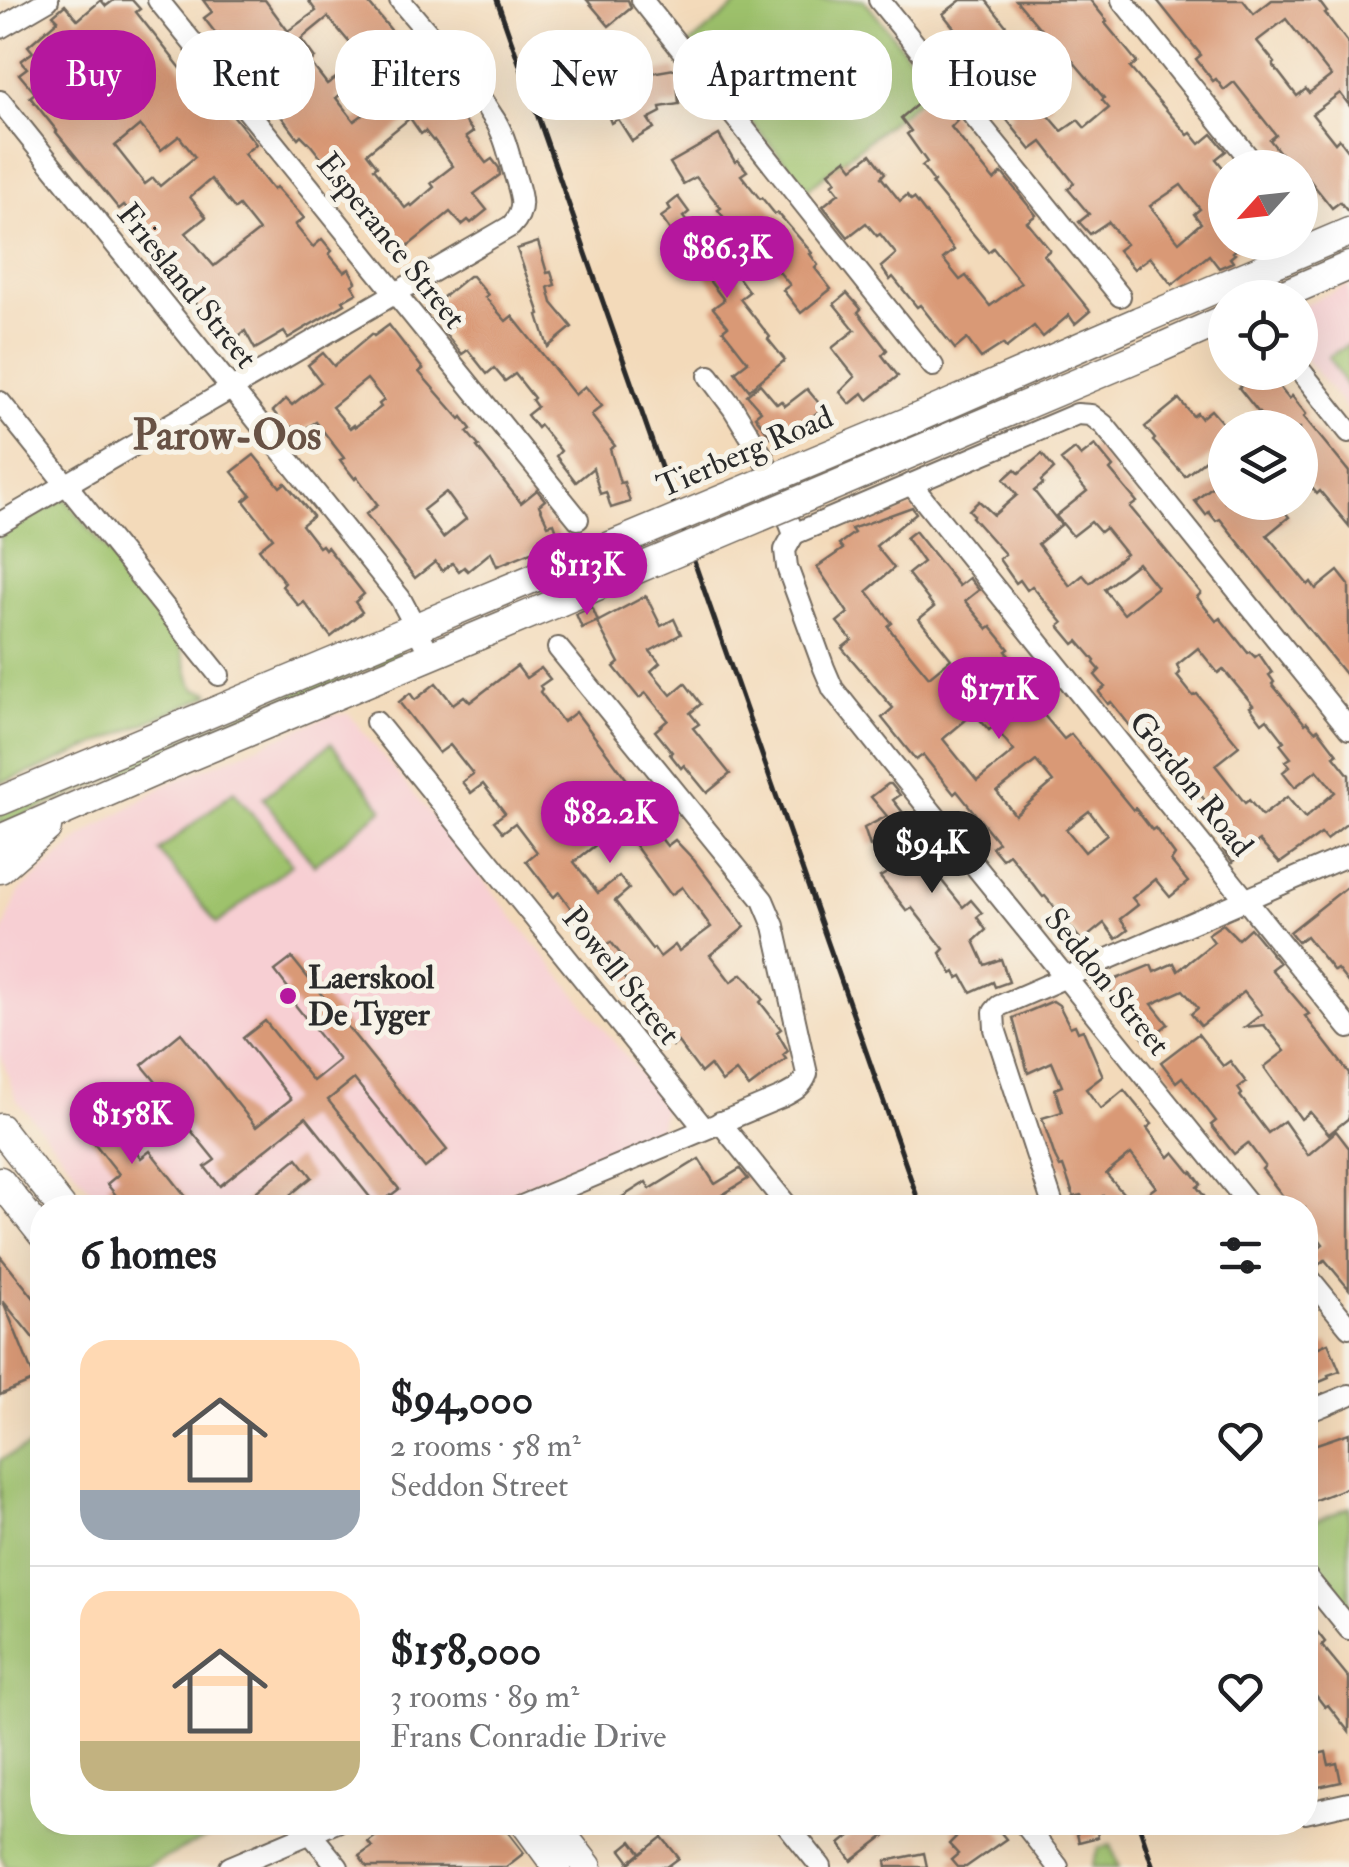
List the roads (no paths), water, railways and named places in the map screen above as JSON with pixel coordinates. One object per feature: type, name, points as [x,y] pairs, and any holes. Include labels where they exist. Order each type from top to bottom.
[{"type":"main road","name":"Tierberg Road","points":[[1259,280],[1349,232]]},
{"type":"main road","points":[[1317,280],[1349,266]]},
{"type":"main road","name":"Tierberg Road","points":[[0,801],[1139,321],[1208,299]]},
{"type":"main road","name":"Tierberg Road","points":[[0,839],[1208,327]]},
{"type":"main road","points":[[0,869],[76,804]]},
{"type":"main road","points":[[0,1128],[52,1195]]},
{"type":"main road","points":[[0,1180],[30,1219]]},
{"type":"main road","points":[[534,1835],[557,1867]]},
{"type":"main road","points":[[563,1835],[588,1867]]},
{"type":"street","points":[[0,28],[48,0]]},
{"type":"street","name":"Esperance Street","points":[[158,0],[578,519]]},
{"type":"street","points":[[0,523],[518,219],[522,199],[494,118],[400,0]]},
{"type":"street","points":[[642,0],[933,366]]},
{"type":"street","points":[[1122,0],[1243,150]]},
{"type":"street","points":[[888,2],[1120,296]]},
{"type":"street","name":"Friesland Street","points":[[0,101],[423,624],[438,653]]},
{"type":"street","name":"Seddon Street","points":[[709,376],[763,457],[794,534],[786,550],[787,567],[833,688],[1241,1195]]},
{"type":"street","points":[[1316,390],[1349,432]]},
{"type":"street","points":[[0,402],[219,675]]},
{"type":"street","points":[[794,534],[1077,414],[1091,415],[1104,425],[1349,728]]},
{"type":"street","name":"Gordon Road","points":[[910,484],[1349,1028]]},
{"type":"street","points":[[550,1195],[798,1089],[807,1074],[774,926],[763,900],[558,648]]},
{"type":"street","name":"Powell Street","points":[[376,722],[712,1125],[777,1195]]},
{"type":"street","points":[[1050,1195],[995,1030],[994,1012],[999,1006],[1349,855]]},
{"type":"street","points":[[1318,1289],[1349,1327]]},
{"type":"street","points":[[1318,1408],[1349,1395]]},
{"type":"street","points":[[1318,1591],[1349,1629]]},
{"type":"street","points":[[1318,1810],[1349,1803]]},
{"type":"street","points":[[230,1867],[309,1835]]},
{"type":"street","points":[[312,1835],[338,1867]]},
{"type":"street","points":[[795,1835],[821,1867]]},
{"type":"street","points":[[1033,1835],[1058,1867]]},
{"type":"railway","points":[[497,0],[916,1195]]},
{"type":"railway","points":[[1142,1835],[1153,1867]]},
{"type":"place","name":"Laerskool De Tyger","points":[[288,996]]},
{"type":"district","name":"Parow-Oos","points":[[227,436]]}]
